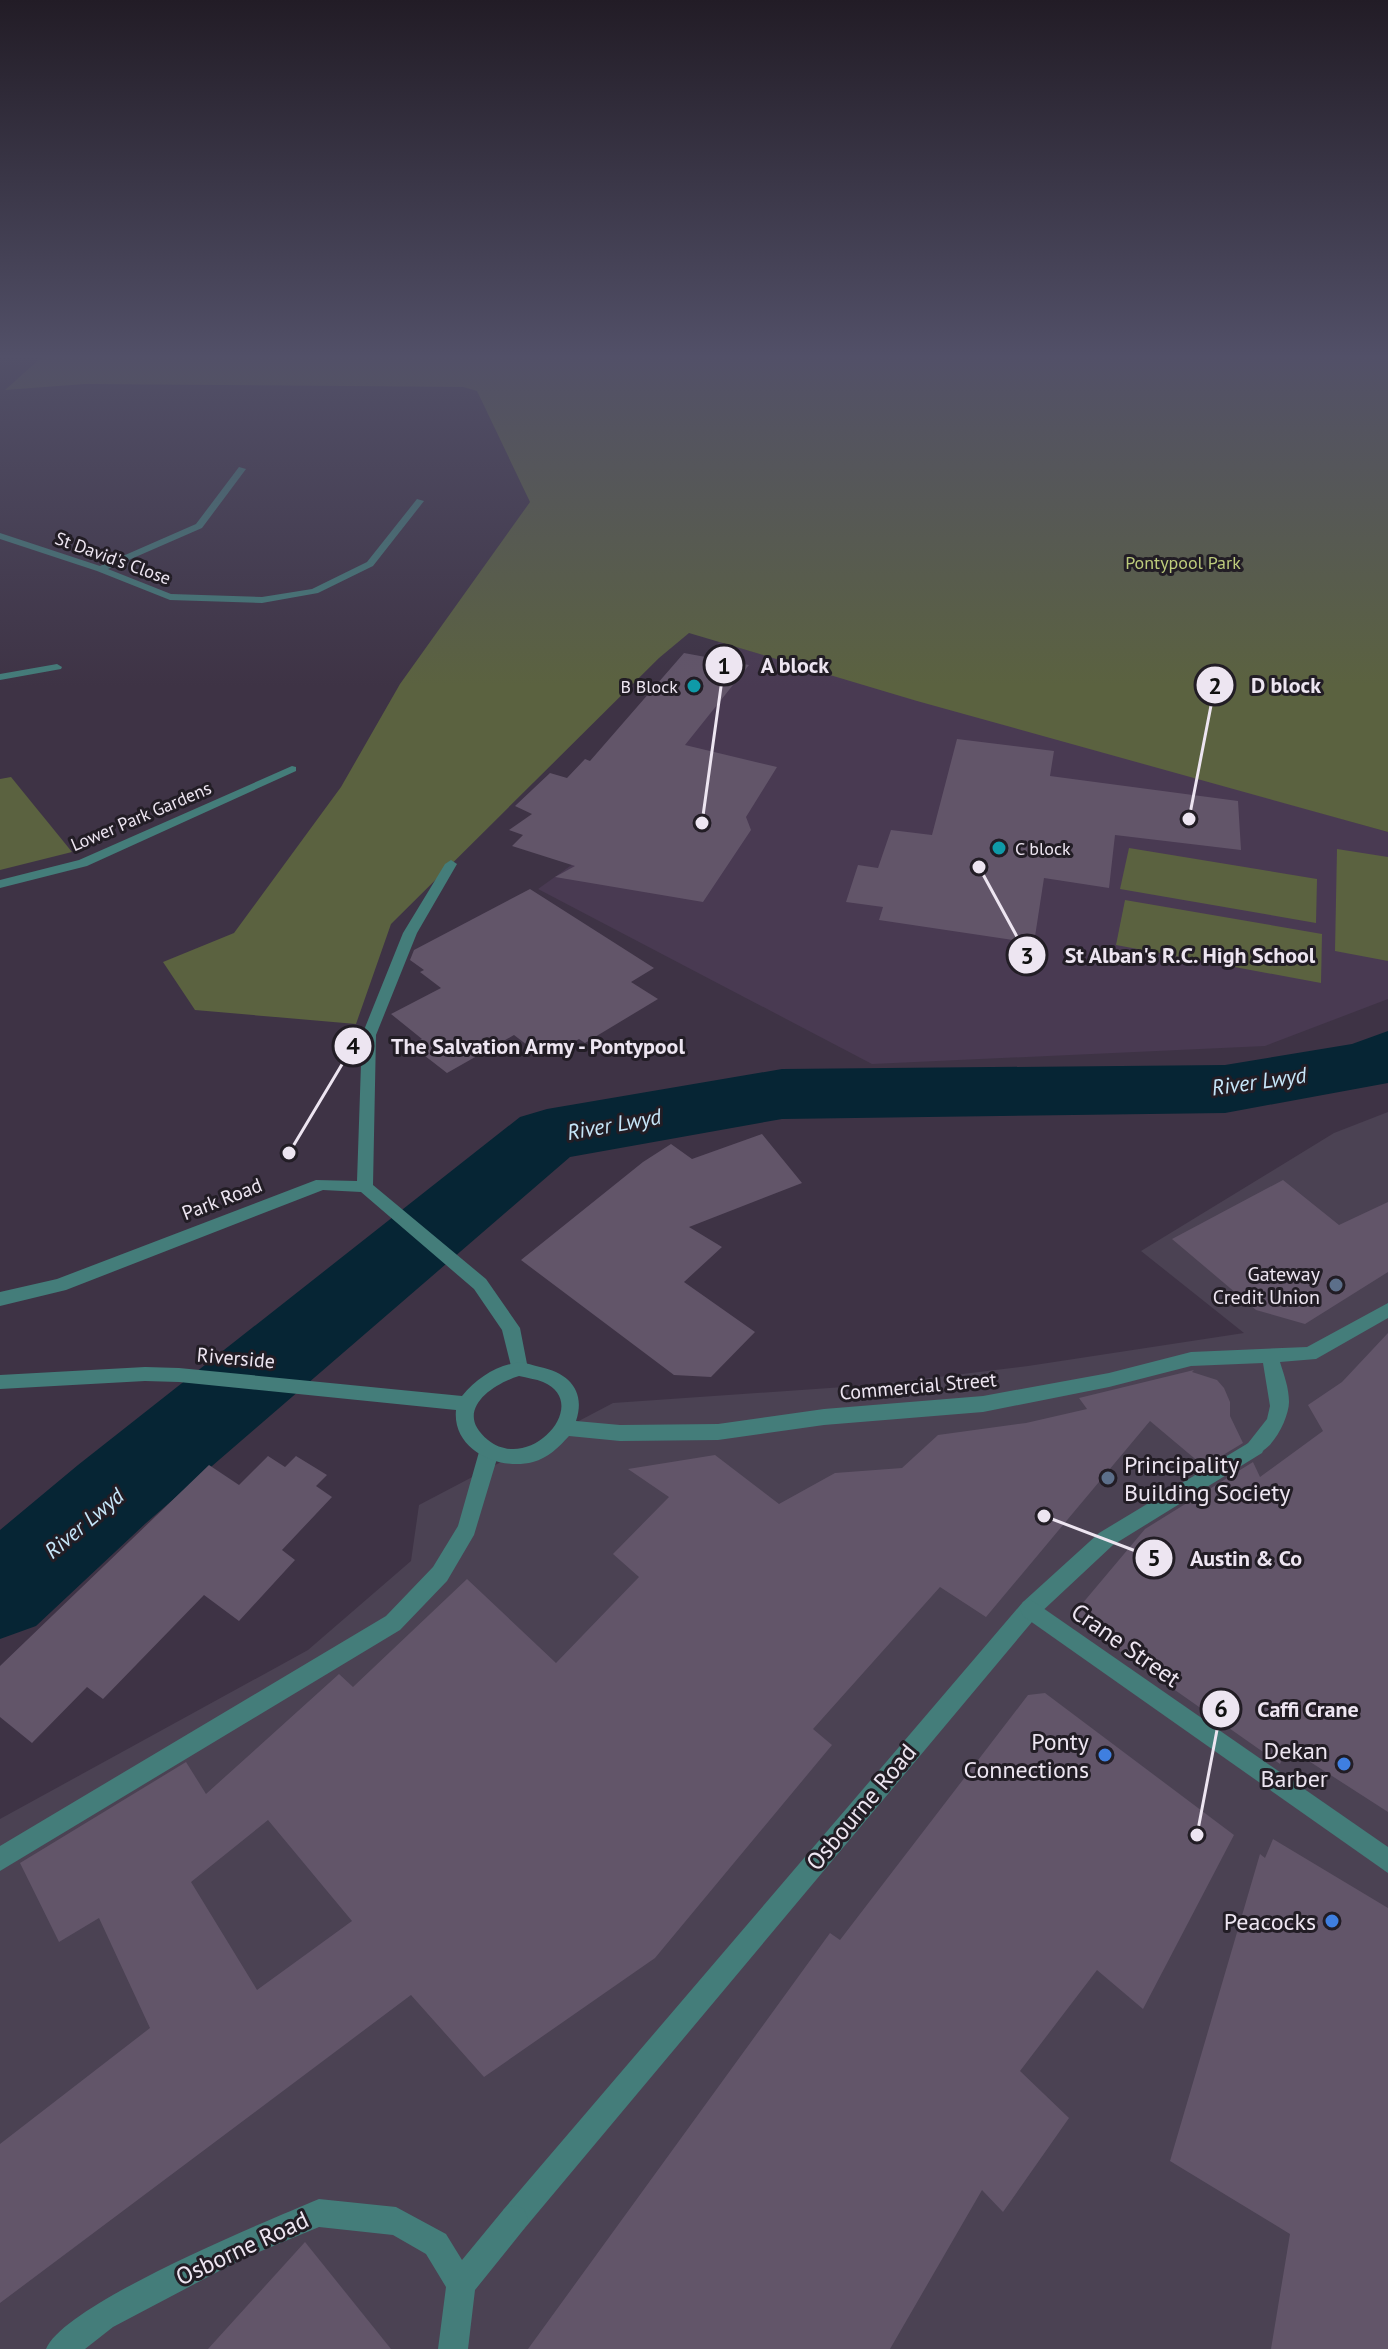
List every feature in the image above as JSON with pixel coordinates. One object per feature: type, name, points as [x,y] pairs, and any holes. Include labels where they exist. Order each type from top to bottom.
[{"type":"street","points":[[100,569],[199,526],[242,469]]},
{"type":"street","name":"St David's Close","points":[[0,536],[100,569],[170,597],[262,600],[315,591],[370,564],[420,501]]},
{"type":"street","points":[[0,677],[57,667]]},
{"type":"street","name":"Lower Park Gardens","points":[[0,884],[83,863],[292,769]]},
{"type":"street","points":[[451,864],[410,933],[369,1035],[365,1187],[480,1284],[511,1328],[519,1369]]},
{"type":"street","name":"Park Road","points":[[0,1299],[60,1285],[322,1184],[365,1187]]},
{"type":"street","name":"Commercial Street","points":[[567,1428],[620,1433],[758,1428],[824,1417],[1010,1400],[1191,1359],[1310,1354],[1388,1310]]},
{"type":"street","name":"Osbourne Road","points":[[461,2284],[1030,1609],[1106,1539],[1255,1447],[1276,1424],[1282,1404],[1270,1357]]},
{"type":"street","points":[[519,1369],[551,1376],[563,1385],[570,1398],[571,1413],[567,1428],[557,1440],[541,1450],[507,1456],[489,1452],[476,1443],[468,1431],[465,1418],[467,1404],[475,1390],[487,1379],[519,1369]]},
{"type":"street","name":"Riverside","points":[[0,1382],[179,1375],[467,1404]]},
{"type":"street","points":[[0,1859],[393,1623],[440,1574],[467,1529],[489,1452]]},
{"type":"street","name":"Crane Street","points":[[1030,1609],[1388,1861]]},
{"type":"street","name":"Osborne Road","points":[[61,2349],[103,2317],[232,2249],[319,2213],[396,2221],[436,2244],[461,2284]]},
{"type":"street","points":[[453,2349],[461,2284]]},
{"type":"shaded area","points":[[719,642],[1388,832],[1388,999],[1265,1046],[872,1064],[538,889],[661,801],[647,730]]},
{"type":"shaded area","points":[[1388,1112],[1388,2349],[0,2349],[0,1819],[308,1650],[411,1561],[419,1505],[613,1403],[872,1385],[1028,1366],[1244,1333],[1141,1251],[1334,1133]]},
{"type":"green space","name":"Pontypool Park","points":[[513,467],[1388,467],[1388,832],[917,701],[689,633],[659,658],[391,924],[356,1024],[195,1010],[163,962],[234,933],[341,787],[400,684],[530,502]]},
{"type":"green space","points":[[11,777],[72,852],[0,870],[0,779]]},
{"type":"green space","points":[[1129,848],[1317,879],[1316,923],[1120,889]]},
{"type":"green space","points":[[1337,849],[1388,857],[1388,961],[1335,951]]},
{"type":"green space","points":[[1125,900],[1322,934],[1321,983],[1116,945]]},
{"type":"building","points":[[684,653],[749,665],[685,745],[777,767],[746,817],[751,830],[703,902],[555,877],[575,866],[512,846],[523,835],[509,830],[532,814],[515,806],[550,773],[567,778],[585,759],[590,761]]},
{"type":"building","name":"C block","points":[[957,739],[1054,751],[1050,776],[1238,801],[1241,850],[1115,835],[1109,888],[1044,878],[1034,943],[879,920],[883,907],[846,902],[858,865],[878,868],[891,830],[932,835]]},
{"type":"building","points":[[530,889],[654,968],[631,982],[658,999],[585,1043],[579,1039],[553,1054],[538,1044],[531,1048],[514,1035],[447,1073],[411,1045],[422,1039],[391,1014],[441,988],[410,960],[414,950]]},
{"type":"building","points":[[762,1134],[802,1183],[689,1227],[722,1247],[684,1282],[755,1332],[711,1377],[674,1375],[521,1260],[643,1162],[671,1144],[692,1159]]},
{"type":"building","points":[[1283,1180],[1339,1225],[1388,1202],[1388,1272],[1305,1324],[1256,1310],[1172,1239]]},
{"type":"building","points":[[1388,1333],[1388,1812],[1287,1747],[1280,1764],[1071,1617],[1145,1529],[1253,1462],[1260,1477],[1323,1431],[1308,1405],[1342,1382]]},
{"type":"building","points":[[1194,1370],[1192,1372],[1217,1380],[1224,1388],[1230,1402],[1230,1416],[1243,1443],[1190,1475],[1200,1463],[1150,1421],[986,1617],[940,1587],[813,1729],[832,1745],[655,1958],[484,2077],[411,1995],[0,2303],[0,2144],[150,2028],[99,1918],[59,1942],[20,1863],[186,1762],[206,1794],[339,1674],[353,1687],[467,1579],[556,1663],[639,1577],[613,1554],[669,1497],[628,1469],[715,1455],[779,1504],[835,1473],[902,1468],[938,1435],[1026,1423],[1087,1409],[1079,1398]],"holes":[[[268,1820],[352,1921],[257,1990],[191,1882]]]},
{"type":"building","points":[[268,1456],[285,1467],[296,1456],[327,1475],[316,1486],[332,1497],[282,1550],[295,1560],[239,1621],[204,1595],[103,1699],[87,1687],[32,1743],[0,1717],[0,1666],[209,1465],[239,1485]]},
{"type":"building","points":[[1045,1693],[1234,1835],[1143,2009],[1097,1970],[1020,2071],[1069,2118],[1003,2212],[982,2190],[890,2349],[528,2349],[830,1933],[840,1940],[1028,1695]]},
{"type":"building","points":[[1273,1839],[1388,1908],[1388,2349],[1271,2349],[1290,2234],[1170,2161],[1260,1854],[1265,1858]]},
{"type":"building","points":[[305,2242],[391,2349],[208,2349]]},
{"type":"waterway","name":"River Lwyd","points":[[0,1593],[112,1494],[547,1135],[782,1094],[1225,1089],[1371,1064],[1388,1054]]},
{"type":"place","name":"B Block","points":[[694,686]]},
{"type":"place","name":"D block","points":[[1189,819]]},
{"type":"place","name":"A block","points":[[702,823]]},
{"type":"place","name":"C block","points":[[999,848]]},
{"type":"place","name":"St Alban's R.C. High School","points":[[979,867]]},
{"type":"place","name":"The Salvation Army - Pontypool","points":[[289,1153]]},
{"type":"place","name":"Gateway Credit Union","points":[[1336,1285]]},
{"type":"place","name":"Principality Building Society","points":[[1108,1478]]},
{"type":"place","name":"Austin & Co","points":[[1044,1516]]},
{"type":"place","name":"Ponty Connections","points":[[1105,1755]]},
{"type":"place","name":"Dekan Barber","points":[[1344,1764]]},
{"type":"place","name":"Caffi Crane","points":[[1197,1835]]},
{"type":"place","name":"Peacocks","points":[[1332,1921]]}]
